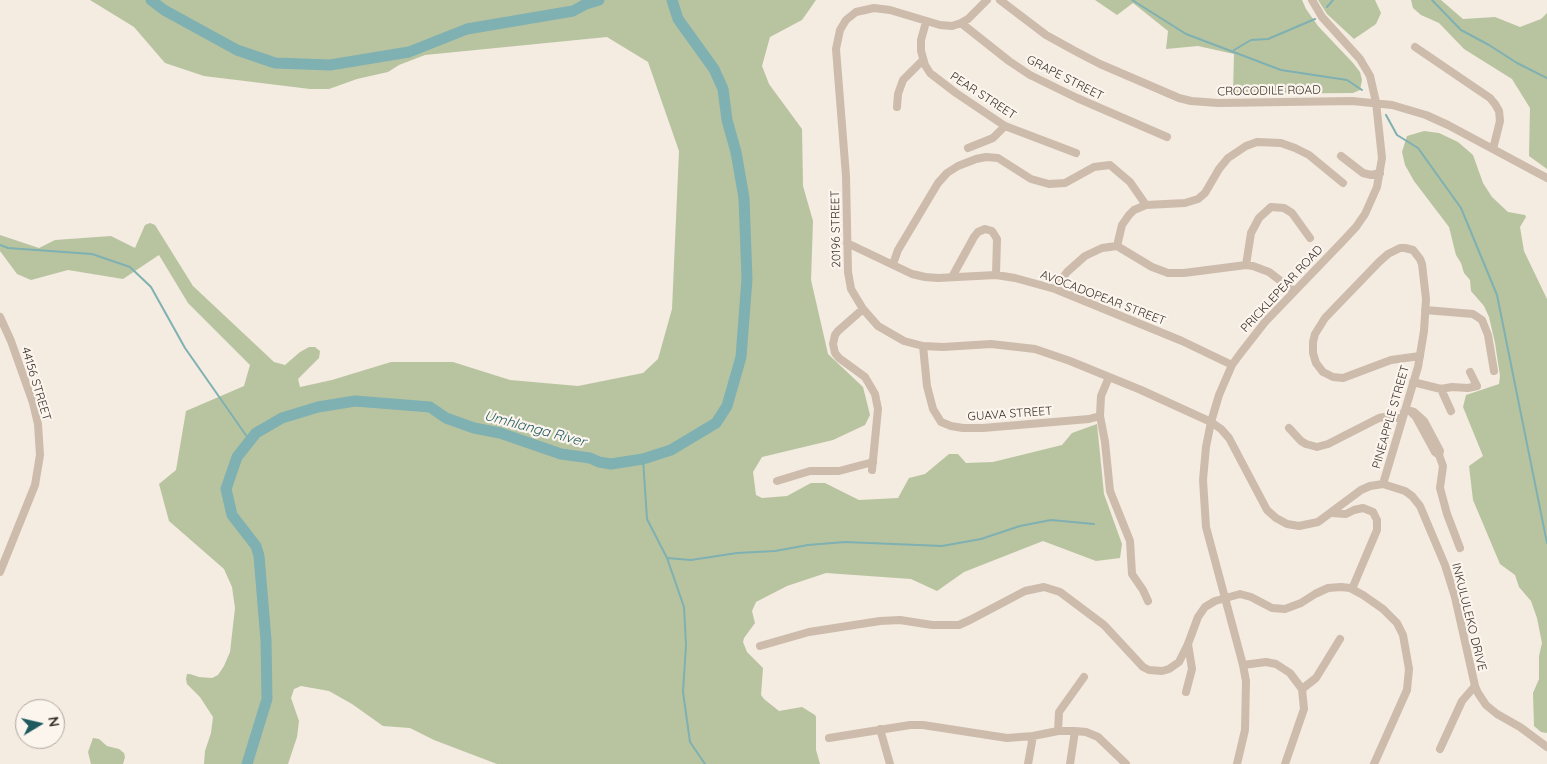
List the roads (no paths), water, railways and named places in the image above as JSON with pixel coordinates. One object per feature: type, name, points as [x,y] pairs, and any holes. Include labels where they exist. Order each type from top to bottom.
[{"type":"street","points":[[961,23],[987,0]]},
{"type":"street","name":"CROCODILE ROAD","points":[[1000,0],[1046,35],[1075,51],[1100,64],[1179,98],[1218,103],[1352,101],[1376,102],[1400,107],[1426,115],[1547,178]]},
{"type":"street","name":"PRICKLEPEAR ROAD","points":[[1237,764],[1247,715],[1247,695],[1243,665],[1206,527],[1204,464],[1211,422],[1219,395],[1232,365],[1264,322],[1356,227],[1372,201],[1380,173],[1382,147],[1373,86],[1367,69],[1350,47],[1322,17],[1312,0]]},
{"type":"street","name":"20196 STREET","points":[[961,23],[948,26],[926,22],[875,4],[850,16],[842,25],[836,43],[846,176],[849,280],[854,295],[863,309],[886,332],[904,341],[923,346],[943,347],[990,344],[1024,347],[1055,356],[1109,377],[1211,422]]},
{"type":"street","points":[[897,107],[898,94],[903,80],[923,60],[921,45],[926,22]]},
{"type":"street","name":"GRAPE STREET","points":[[961,23],[1030,75],[1167,138]]},
{"type":"street","points":[[1415,47],[1490,98],[1495,104],[1499,111],[1500,121],[1492,148]]},
{"type":"street","name":"PEAR STREET","points":[[923,60],[930,73],[944,85],[1005,126],[1076,154]]},
{"type":"street","points":[[968,148],[993,138],[1005,126]]},
{"type":"street","points":[[1117,246],[1124,220],[1134,210],[1146,205],[1184,203],[1198,199],[1206,193],[1219,169],[1228,158],[1246,146],[1257,142],[1281,143],[1295,148],[1309,155],[1343,184]]},
{"type":"street","points":[[1341,156],[1363,173],[1371,175],[1380,173]]},
{"type":"street","points":[[893,264],[898,250],[942,178],[958,166],[976,159],[986,157],[998,158],[1031,179],[1049,184],[1065,183],[1094,167],[1110,165],[1130,182],[1146,205]]},
{"type":"street","points":[[1246,265],[1251,233],[1259,218],[1271,207],[1284,208],[1292,213],[1310,238]]},
{"type":"street","points":[[952,277],[974,237],[978,232],[986,229],[992,231],[997,239],[996,275]]},
{"type":"street","name":"AVOCADOPEAR STREET","points":[[847,243],[912,274],[925,277],[996,275],[1015,278],[1054,289],[1182,342],[1232,365]]},
{"type":"street","points":[[1054,289],[1066,272],[1085,256],[1102,248],[1117,246],[1152,267],[1168,272],[1184,273],[1246,265],[1269,272],[1294,291]]},
{"type":"street","name":"PINEAPPLE STREET","points":[[1383,484],[1406,414],[1420,356],[1424,331],[1426,282],[1420,258],[1413,250],[1400,248],[1388,254],[1379,262],[1320,324],[1313,342],[1314,358],[1327,375],[1338,378],[1353,375],[1391,360],[1420,356]]},
{"type":"street","points":[[863,309],[838,331],[833,344],[835,353],[839,358],[865,377],[875,394],[878,409],[872,470]]},
{"type":"street","points":[[1425,310],[1473,314],[1482,320],[1488,335],[1494,371]]},
{"type":"street","name":"44156 STREET","points":[[0,318],[11,341],[33,403],[38,424],[40,455],[35,485],[0,572]]},
{"type":"street","name":"GUAVA STREET","points":[[923,346],[927,386],[933,409],[942,422],[951,426],[983,428],[1089,419],[1100,416]]},
{"type":"street","points":[[1413,382],[1441,389],[1452,387],[1468,388],[1476,386],[1470,372]]},
{"type":"street","points":[[1109,377],[1102,396],[1100,416],[1105,442],[1110,491],[1130,541],[1132,574],[1148,602]]},
{"type":"street","points":[[1441,389],[1451,411]]},
{"type":"street","points":[[1289,428],[1295,436],[1306,444],[1322,446],[1374,420],[1414,412],[1424,421],[1440,451],[1439,455],[1443,466],[1440,488],[1447,514],[1460,548]]},
{"type":"street","points":[[1211,422],[1229,438],[1264,506],[1276,518],[1293,525],[1318,522],[1361,490],[1383,484]]},
{"type":"street","points":[[777,481],[810,472],[839,471],[856,468],[872,462]]},
{"type":"street","name":"INKULULEKO DRIVE","points":[[1383,484],[1405,491],[1416,501],[1423,512],[1452,587],[1475,686],[1482,699],[1491,710],[1528,732],[1547,747]]},
{"type":"street","points":[[1332,513],[1346,514],[1363,508],[1372,512],[1377,520],[1377,530],[1352,589]]},
{"type":"street","points":[[760,646],[809,632],[880,621],[900,620],[948,626],[959,625],[1025,590],[1044,587],[1060,592],[1104,625],[1116,636],[1134,659],[1146,669],[1162,671],[1174,666],[1182,658],[1195,623],[1202,611],[1209,604],[1224,597],[1245,594],[1272,608],[1285,609],[1301,603],[1328,588],[1341,587],[1352,589],[1383,609],[1396,623],[1403,635],[1409,669],[1407,690],[1374,764]]},
{"type":"street","points":[[1302,689],[1316,678],[1340,639]]},
{"type":"street","points":[[1186,692],[1192,669],[1188,644]]},
{"type":"street","points":[[1243,665],[1266,662],[1276,664],[1290,673],[1302,689],[1304,709],[1285,764]]},
{"type":"street","points":[[1058,731],[1059,712],[1084,677]]},
{"type":"street","points":[[1440,749],[1462,701],[1475,686]]},
{"type":"street","points":[[829,738],[880,729],[922,725],[1007,738],[1058,731],[1075,731],[1086,732],[1098,737],[1126,764]]},
{"type":"street","points":[[880,729],[890,764]]},
{"type":"street","points":[[1070,764],[1075,731]]},
{"type":"street","points":[[1028,764],[1032,736]]},
{"type":"waterway","name":"Umhlanga River","points":[[151,0],[164,10],[237,50],[275,63],[330,65],[409,52],[467,29],[573,11],[599,0]]},
{"type":"waterway","name":"Umhlanga River","points":[[247,764],[267,699],[266,640],[259,556],[256,546],[232,515],[226,489],[237,457],[256,433],[282,418],[318,407],[355,401],[430,407],[446,418],[474,428],[500,433],[561,454],[590,458],[611,464],[643,459],[671,450],[716,423],[727,406],[741,357],[747,279],[744,198],[736,152],[727,120],[723,89],[714,69],[678,19],[672,0]]},
{"type":"waterway","points":[[1132,0],[1186,34],[1281,70],[1347,80],[1362,90]]},
{"type":"waterway","points":[[1327,7],[1333,0]]},
{"type":"waterway","points":[[1432,0],[1461,30],[1517,63],[1547,78]]},
{"type":"waterway","points":[[1234,50],[1251,40],[1268,39],[1315,19]]},
{"type":"waterway","points":[[1386,115],[1397,135],[1418,148],[1461,208],[1497,295],[1547,543]]},
{"type":"waterway","points":[[0,245],[8,248],[92,254],[130,267],[151,287],[185,348],[250,441]]},
{"type":"waterway","points":[[643,459],[647,519],[667,558],[684,607],[686,645],[683,692],[690,742],[705,764]]},
{"type":"waterway","points":[[667,558],[691,560],[737,553],[775,551],[808,545],[845,542],[942,546],[981,539],[1020,526],[1051,520],[1094,524]]}]
